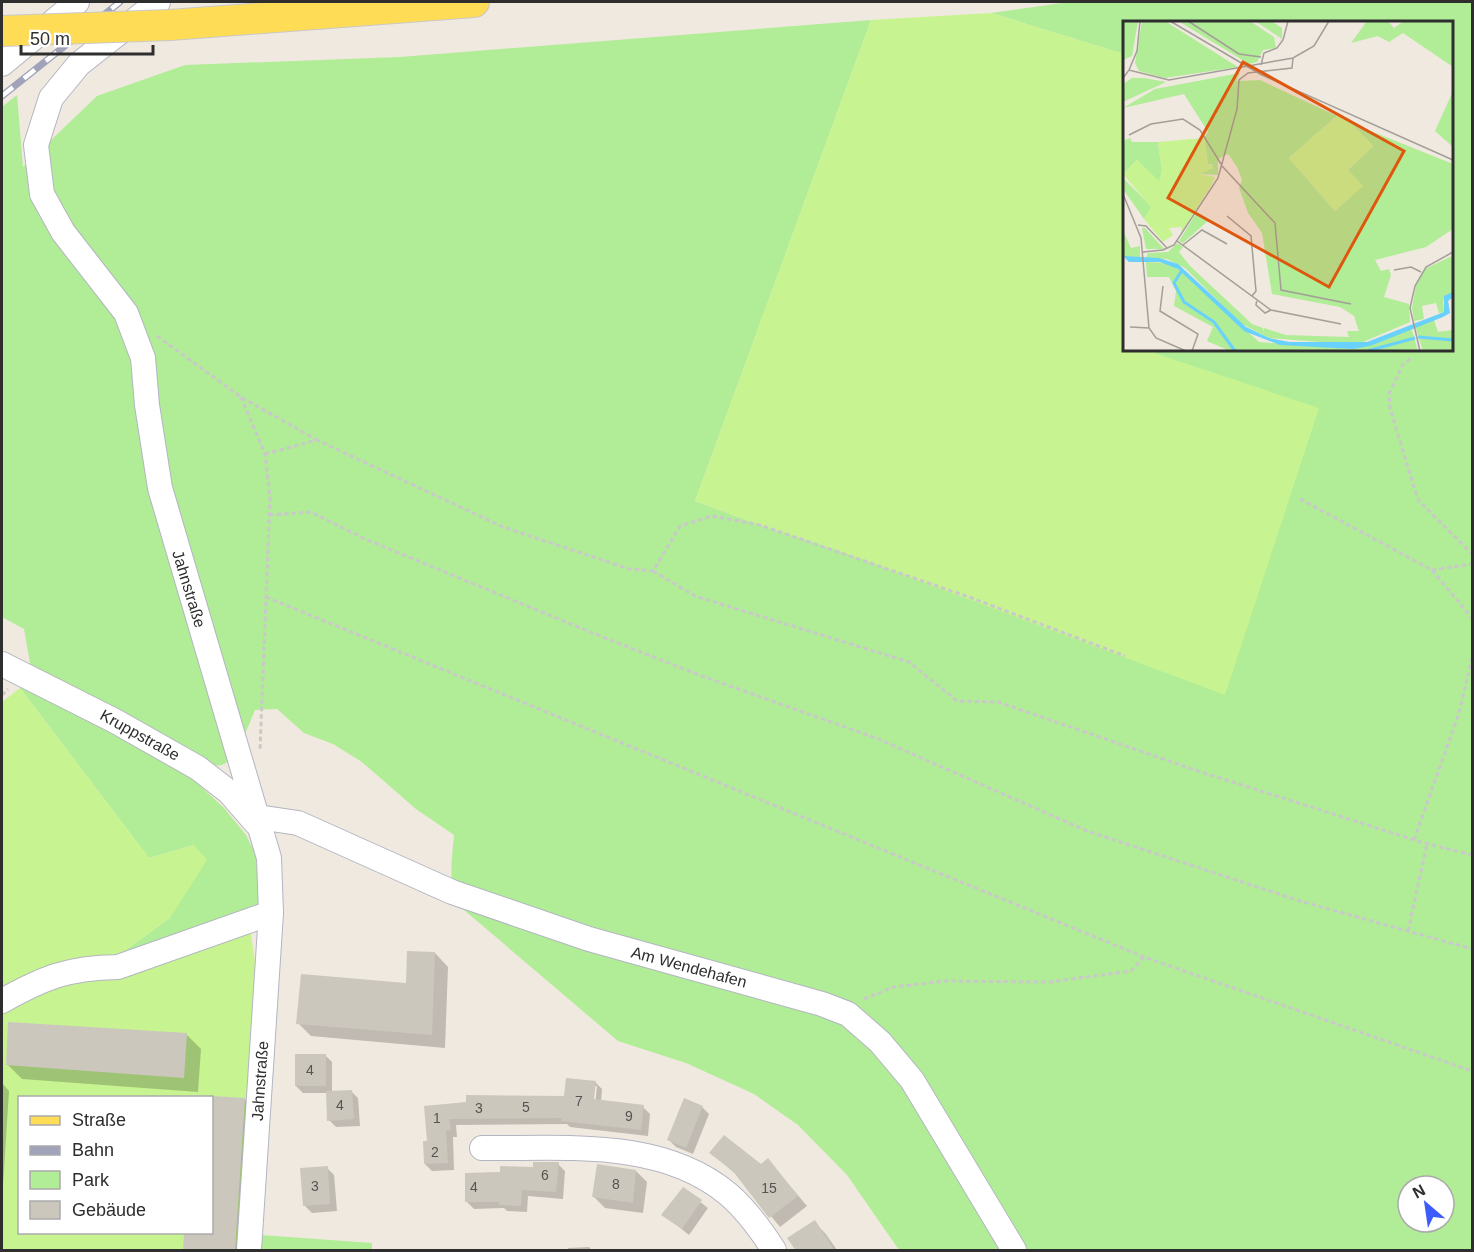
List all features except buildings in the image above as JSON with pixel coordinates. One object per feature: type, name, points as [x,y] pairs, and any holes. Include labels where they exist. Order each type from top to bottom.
[{"type":"main road","points":[[2,31],[164,13],[474,2]]},
{"type":"street","points":[[2,64],[77,2]]},
{"type":"street","name":"Jahnstraße","points":[[164,13],[79,64],[51,98],[36,145],[42,194],[63,232],[126,313],[143,358],[147,405],[160,488],[269,858],[271,913],[249,1251]]},
{"type":"street","name":"Kruppstraße","points":[[2,664],[116,721],[198,768],[229,792],[260,823]]},
{"type":"street","name":"Am Wendehafen","points":[[260,823],[298,823],[452,892],[579,936],[848,1014],[880,1042],[912,1080],[1014,1251]]},
{"type":"street","points":[[2,1000],[34,983],[66,971],[91,967],[118,967],[271,913]]},
{"type":"street","points":[[482,1148],[614,1150],[666,1160],[696,1174],[728,1194],[756,1223],[774,1251]]},
{"type":"path","points":[[155,334],[241,397],[317,440],[503,527],[629,569],[653,571],[695,596],[909,662],[957,701],[998,702],[1201,772],[1427,844],[1473,855]]},
{"type":"path","points":[[1410,359],[1403,364],[1389,394],[1390,408],[1413,484],[1419,501],[1473,554]]},
{"type":"path","points":[[241,397],[265,454],[270,498],[260,752]]},
{"type":"path","points":[[265,454],[317,440]]},
{"type":"path","points":[[1300,499],[1432,570],[1473,618]]},
{"type":"path","points":[[269,515],[312,512],[365,539],[585,630],[699,675],[876,738],[1087,831],[1300,901],[1473,949]]},
{"type":"path","points":[[653,571],[680,526],[712,516],[760,525],[841,552],[1125,656]]},
{"type":"path","points":[[1432,570],[1473,564]]},
{"type":"path","points":[[266,597],[1144,957],[1473,1071]]},
{"type":"path","points":[[1414,840],[1459,713],[1473,658]]},
{"type":"path","points":[[1408,931],[1427,844]]},
{"type":"path","points":[[838,1010],[893,987],[946,981],[1049,982],[1131,971],[1144,957]]},
{"type":"green space","points":[[1069,2],[1472,2],[1472,1250],[899,1250],[847,1175],[798,1125],[754,1094],[686,1063],[618,1041],[457,904],[452,879],[454,835],[416,809],[362,762],[333,744],[304,733],[277,709],[255,710],[233,756],[222,765],[212,765],[197,783],[224,808],[246,835],[255,853],[261,899],[249,922],[131,962],[127,949],[170,918],[194,845],[149,858],[20,688],[33,680],[24,629],[2,617],[2,107],[17,95],[23,167],[97,96],[185,65],[400,57],[871,20],[695,501],[831,548],[1155,351],[1453,351],[1453,21],[1123,21],[1123,54],[991,13]]},
{"type":"green space","points":[[991,13],[1123,54],[1123,351],[1155,351],[1154,353],[1319,408],[1225,695],[831,548],[695,501],[871,20]]},
{"type":"green space","points":[[20,688],[149,858],[194,845],[207,860],[170,918],[127,949],[131,962],[249,922],[258,982],[243,1250],[2,1250],[2,702]]},
{"type":"green space","points":[[261,1235],[372,1243],[372,1250],[260,1250]]},
{"type":"railway","points":[[2,96],[120,2]]}]
